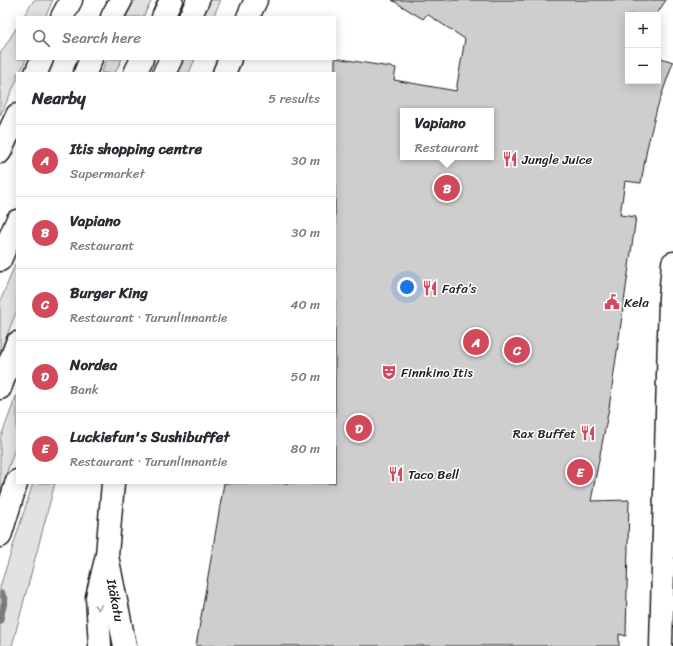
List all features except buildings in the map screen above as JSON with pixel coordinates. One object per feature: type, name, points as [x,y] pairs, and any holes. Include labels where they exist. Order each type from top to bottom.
[{"type":"main road","points":[[63,16],[71,0]]},
{"type":"main road","points":[[113,16],[121,0]]},
{"type":"main road","points":[[163,16],[171,0]]},
{"type":"main road","points":[[190,16],[198,0]]},
{"type":"main road","points":[[248,16],[256,0]]},
{"type":"main road","points":[[36,72],[42,60]]},
{"type":"main road","points":[[84,72],[90,60]]},
{"type":"main road","points":[[136,72],[142,60]]},
{"type":"main road","points":[[164,72],[170,60]]},
{"type":"main road","points":[[224,72],[230,60]]},
{"type":"main road","points":[[0,152],[16,117]]},
{"type":"main road","points":[[0,260],[16,223]]},
{"type":"main road","points":[[660,646],[670,297],[673,263]]},
{"type":"main road","points":[[0,388],[16,346]]},
{"type":"main road","points":[[0,536],[16,484]]},
{"type":"main road","name":"Itäkatu","points":[[100,646],[98,597],[107,555],[113,484]]},
{"type":"main road","name":"Itäkatu","points":[[107,555],[125,646]]},
{"type":"shaded area","points":[[34,0],[53,0],[45,16],[24,16]]},
{"type":"shaded area","points":[[135,0],[152,0],[144,16],[127,16]]},
{"type":"shaded area","points":[[210,0],[221,0],[213,16],[202,16]]},
{"type":"shaded area","points":[[16,29],[16,60],[26,60],[20,72],[16,72],[16,82],[0,116],[0,54]]},
{"type":"shaded area","points":[[107,60],[122,60],[116,72],[101,72]]},
{"type":"shaded area","points":[[183,60],[195,60],[189,72],[177,72]]},
{"type":"shaded area","points":[[16,262],[16,313],[0,353],[0,302]]},
{"type":"shaded area","points":[[16,397],[16,446],[0,492],[0,439]]},
{"type":"shaded area","points":[[33,484],[55,484],[12,646],[0,646],[0,587]]},
{"type":"waterway","points":[[0,621],[5,600],[2,593]]},
{"type":"place","name":"Jungle Juice","points":[[510,159]]},
{"type":"place","name":"Vapiano","points":[[447,188]]},
{"type":"place","name":"Fafa’s","points":[[430,288]]},
{"type":"place","name":"Kela","points":[[612,302]]},
{"type":"place","name":"Itis shopping centre","points":[[476,342]]},
{"type":"place","name":"Burger King","points":[[517,350]]},
{"type":"place","name":"Finnkino Itis","points":[[389,372]]},
{"type":"place","name":"Nordea","points":[[359,428]]},
{"type":"place","name":"Rax Buffet","points":[[588,433]]},
{"type":"place","name":"Luckiefun's Sushibuffet","points":[[580,472]]},
{"type":"place","name":"Taco Bell","points":[[396,474]]}]
